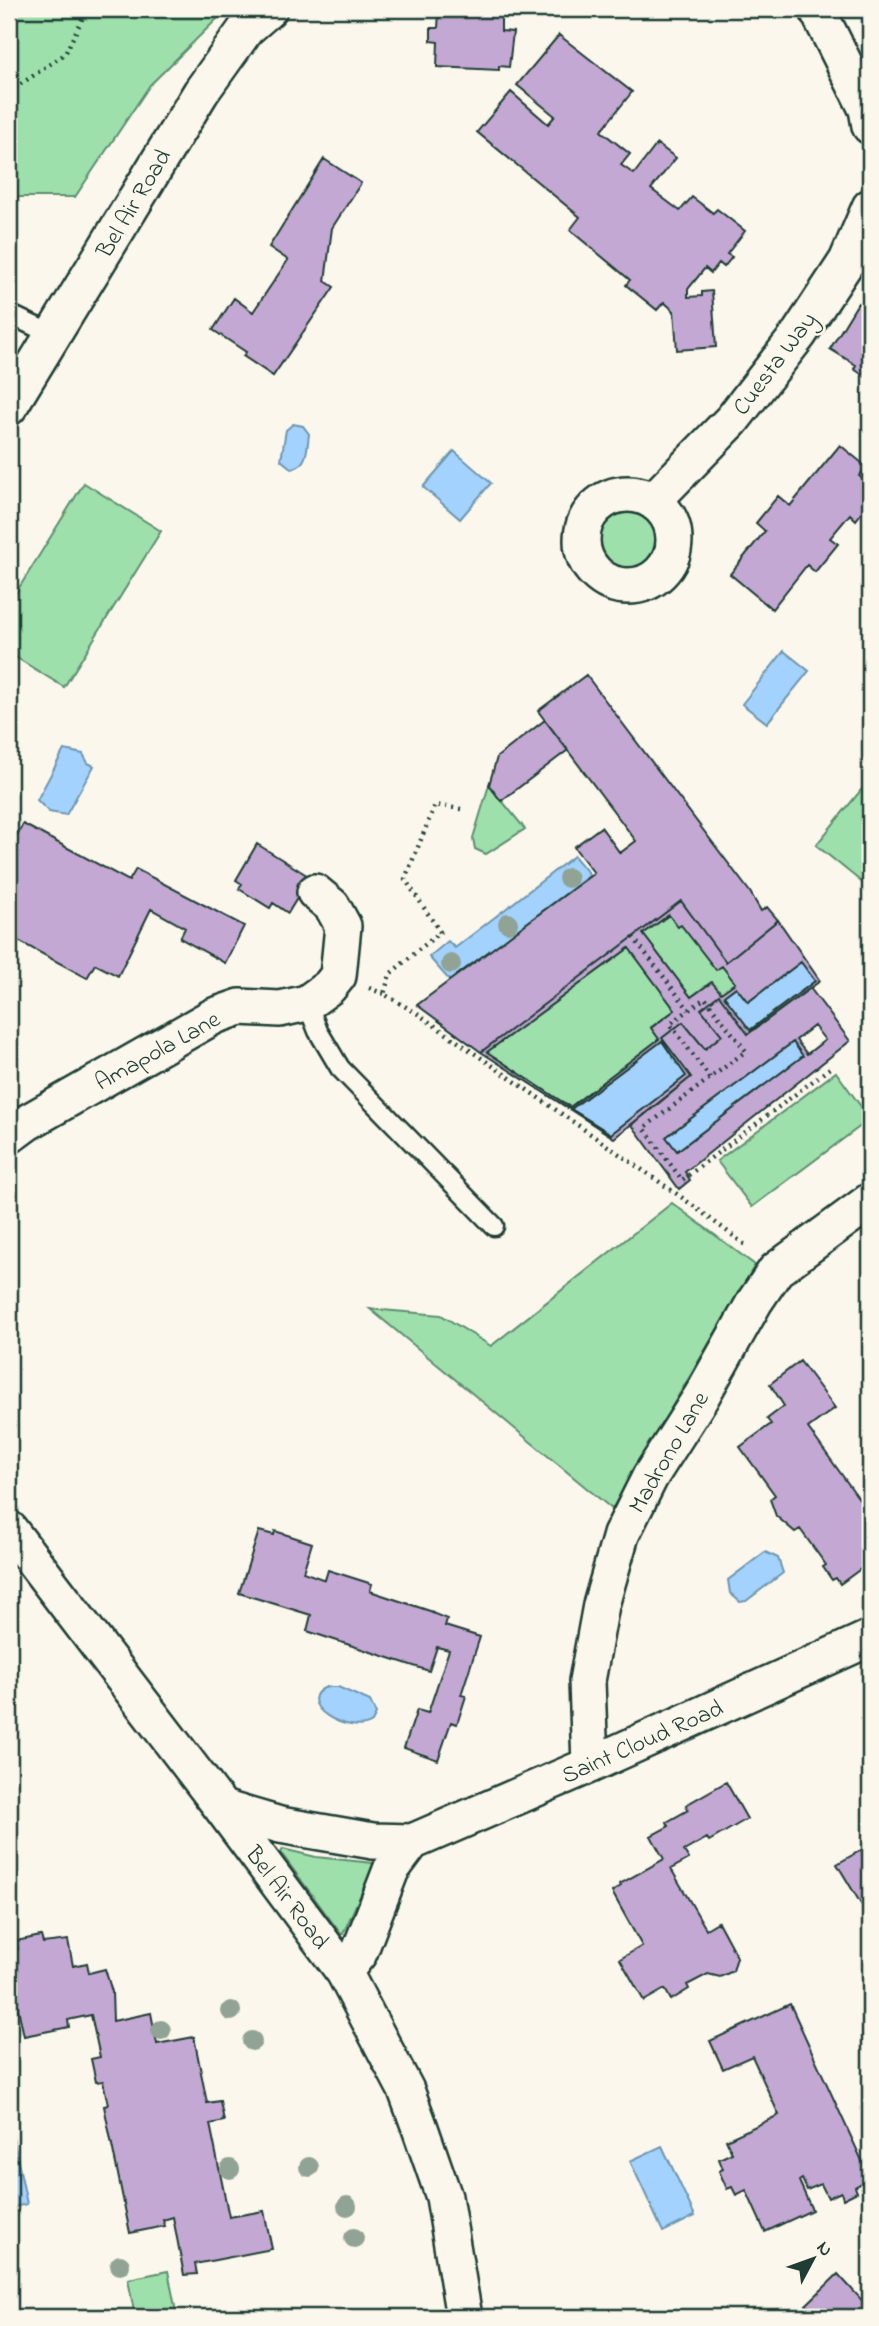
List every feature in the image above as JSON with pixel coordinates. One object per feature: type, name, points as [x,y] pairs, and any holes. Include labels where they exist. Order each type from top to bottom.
[{"type":"street","name":"Bel Air Road","points":[[9,407],[201,92],[246,29],[269,9]]},
{"type":"street","points":[[817,9],[867,109],[870,126]]},
{"type":"street","name":"Cuesta Way","points":[[653,501],[732,420],[799,334],[847,261],[870,207]]},
{"type":"street","name":"Amapola Lane","points":[[9,1136],[28,1122],[214,1016],[240,1007],[280,1009],[307,1003],[329,987],[338,976],[343,926],[332,906],[315,892]]},
{"type":"street","name":"Madrono Lane","points":[[590,1765],[587,1681],[601,1605],[621,1535],[650,1477],[776,1270],[870,1201]]},
{"type":"street","name":"Bel Air Road","points":[[9,1529],[344,1972],[406,2090],[428,2151],[444,2197],[464,2317]]},
{"type":"street","name":"Saint Cloud Road","points":[[222,1808],[280,1825],[373,1841],[412,1842],[870,1638]]},
{"type":"street","name":"Saint Cloud Road","points":[[344,1972],[359,1953],[391,1870],[412,1842]]},
{"type":"lane","points":[[9,314],[53,335]]},
{"type":"lane","points":[[307,1003],[318,1031],[340,1068],[494,1226]]},
{"type":"path","points":[[9,92],[65,54],[87,9]]},
{"type":"path","points":[[461,809],[435,805],[405,879],[440,932],[390,974],[384,994],[418,1014],[684,1199],[776,1270]]},
{"type":"path","points":[[633,937],[689,1010]]},
{"type":"path","points":[[710,1078],[670,1024],[705,998],[746,1051],[644,1128],[682,1180],[830,1068]]},
{"type":"green space","points":[[9,9],[227,9],[150,85],[75,197],[9,197]]},
{"type":"green space","points":[[84,483],[161,531],[64,687],[9,653],[9,604]]},
{"type":"green space","points":[[623,511],[635,511],[650,519],[658,534],[658,546],[650,561],[635,569],[623,569],[608,561],[600,546],[600,534],[608,519]]},
{"type":"green space","points":[[870,779],[870,889],[816,845]]},
{"type":"green space","points":[[489,785],[525,829],[486,854],[475,849],[473,838]]},
{"type":"green space","points":[[669,915],[678,927],[681,925],[722,966],[735,983],[721,993],[711,982],[691,997],[643,934]]},
{"type":"green space","points":[[629,948],[675,1010],[651,1027],[659,1039],[570,1107],[487,1052]]},
{"type":"green space","points":[[836,1072],[870,1119],[752,1207],[717,1161]]},
{"type":"green space","points":[[672,1203],[755,1265],[612,1509],[370,1309],[441,1315],[491,1346]]},
{"type":"green space","points":[[283,1849],[316,1857],[373,1863],[343,1934],[281,1853]]},
{"type":"green space","points":[[168,2271],[177,2317],[135,2317],[128,2279]]},
{"type":"water","points":[[293,424],[303,426],[309,434],[304,460],[292,469],[281,460],[286,430]]},
{"type":"water","points":[[454,451],[491,483],[460,519],[423,487]]},
{"type":"water","points":[[784,651],[809,671],[767,723],[742,704]]},
{"type":"water","points":[[64,750],[83,754],[88,763],[94,766],[66,815],[49,812],[37,800]]},
{"type":"water","points":[[574,856],[590,875],[450,981],[429,957],[448,941],[455,948]]},
{"type":"water","points":[[801,962],[815,981],[750,1030],[724,996],[736,987],[748,1002]]},
{"type":"water","points":[[662,1041],[686,1076],[611,1134],[571,1109]]},
{"type":"water","points":[[793,1042],[803,1056],[677,1151],[666,1137]]},
{"type":"water","points":[[765,1552],[778,1558],[783,1573],[746,1601],[740,1602],[730,1593],[728,1580]]},
{"type":"water","points":[[326,1687],[338,1687],[370,1701],[376,1714],[372,1722],[351,1725],[328,1716],[319,1709],[315,1701],[317,1694]]},
{"type":"water","points":[[9,2118],[27,2204],[9,2208]]},
{"type":"water","points":[[662,2146],[695,2216],[663,2232],[630,2161]]},
{"type":"building","points":[[433,9],[493,9],[493,13],[501,14],[501,31],[513,32],[509,67],[499,66],[499,70],[437,67],[438,42],[431,41],[431,28],[438,28],[439,12],[433,12]]},
{"type":"building","points":[[559,35],[632,92],[601,131],[630,154],[621,165],[634,174],[657,144],[676,158],[651,189],[680,211],[692,197],[713,213],[717,209],[745,231],[727,254],[732,257],[724,267],[719,263],[711,273],[705,268],[688,289],[688,297],[702,296],[702,292],[712,291],[716,347],[677,350],[674,311],[664,302],[657,310],[626,285],[630,280],[570,230],[580,217],[477,132],[511,92],[548,124],[555,116],[517,85]]},
{"type":"building","points":[[324,159],[361,183],[332,228],[325,281],[334,287],[273,376],[243,356],[246,352],[213,330],[234,298],[253,312],[288,260],[269,247]]},
{"type":"building","points":[[858,303],[870,311],[870,380],[854,369],[856,365],[830,349]]},
{"type":"building","points":[[840,445],[867,467],[859,476],[870,485],[864,495],[870,502],[856,520],[850,514],[830,538],[838,544],[815,572],[807,565],[772,609],[730,574],[765,531],[756,523],[778,496],[790,506]]},
{"type":"building","points":[[586,675],[750,892],[761,911],[767,907],[778,920],[726,962],[681,901],[481,1052],[417,1005],[594,873],[574,847],[601,827],[620,853],[636,841],[538,711]]},
{"type":"building","points":[[545,720],[568,750],[501,801],[489,785],[497,757]]},
{"type":"building","points":[[23,824],[129,881],[136,869],[244,926],[225,963],[180,938],[185,928],[151,909],[118,976],[95,964],[87,978],[9,936],[9,850]]},
{"type":"building","points":[[257,844],[310,877],[288,913],[273,903],[270,908],[239,889],[242,884],[236,880]]},
{"type":"building","points":[[681,901],[726,962],[778,920],[820,981],[748,1034],[719,995],[701,1009],[722,1035],[705,1049],[683,1022],[662,1038],[691,1077],[614,1138],[481,1052]],"holes":[[[669,915],[678,927],[681,925],[716,970],[722,966],[735,983],[721,993],[712,982],[691,997],[643,934]],[[629,948],[675,1010],[651,1028],[659,1039],[570,1107],[487,1052]],[[801,962],[815,981],[750,1030],[724,996],[736,987],[748,1002]],[[662,1041],[686,1076],[611,1134],[571,1109]]]},
{"type":"building","points":[[810,988],[850,1041],[685,1172],[690,1180],[679,1189],[632,1125],[691,1077],[662,1038],[683,1022],[705,1049],[722,1035],[701,1009],[719,995],[748,1034]],"holes":[[[814,1026],[825,1040],[807,1054],[796,1040]],[[793,1042],[803,1056],[677,1151],[666,1137]]]},
{"type":"building","points":[[800,1361],[835,1408],[808,1428],[870,1514],[870,1562],[840,1584],[836,1578],[832,1580],[823,1567],[826,1565],[800,1529],[795,1532],[776,1516],[770,1499],[775,1495],[740,1447],[771,1424],[767,1419],[784,1406],[770,1384]]},
{"type":"building","points":[[259,1531],[274,1535],[275,1531],[312,1543],[303,1572],[325,1580],[328,1570],[372,1584],[370,1591],[433,1612],[447,1619],[445,1626],[480,1637],[461,1695],[466,1696],[457,1724],[451,1722],[438,1760],[404,1748],[417,1710],[428,1713],[449,1650],[437,1647],[429,1671],[307,1631],[311,1615],[239,1593]]},
{"type":"building","points":[[726,1782],[747,1819],[709,1841],[707,1838],[684,1851],[689,1859],[671,1869],[706,1929],[718,1922],[737,1957],[733,1971],[720,1977],[708,1974],[687,1985],[689,1989],[671,2000],[665,1989],[644,2001],[620,1959],[642,1946],[612,1892],[621,1886],[620,1884],[664,1859],[651,1836],[669,1826],[667,1822],[688,1810],[686,1805]]},
{"type":"building","points":[[870,1845],[870,1919],[837,1864]]},
{"type":"building","points":[[41,1936],[43,1943],[68,1940],[73,1966],[87,1963],[89,1973],[105,1969],[112,1992],[113,2021],[151,2013],[157,2044],[194,2037],[207,2103],[220,2101],[224,2121],[210,2124],[229,2217],[264,2211],[272,2249],[195,2264],[197,2274],[184,2275],[173,2217],[163,2220],[165,2226],[130,2233],[104,2106],[108,2105],[103,2081],[96,2082],[91,2059],[100,2057],[91,2015],[68,2020],[69,2027],[24,2036],[17,2004],[9,2006],[9,1951],[18,1949],[16,1941]]},
{"type":"building","points":[[790,2004],[870,2178],[855,2187],[857,2192],[843,2199],[841,2192],[828,2198],[821,2184],[807,2190],[802,2179],[799,2181],[812,2210],[765,2232],[746,2190],[736,2195],[732,2187],[727,2189],[719,2171],[723,2169],[719,2159],[732,2153],[726,2140],[779,2115],[752,2056],[723,2069],[710,2041]]},
{"type":"building","points":[[838,2274],[869,2308],[865,2311],[866,2317],[813,2317],[808,2310],[810,2308],[806,2305]]}]
